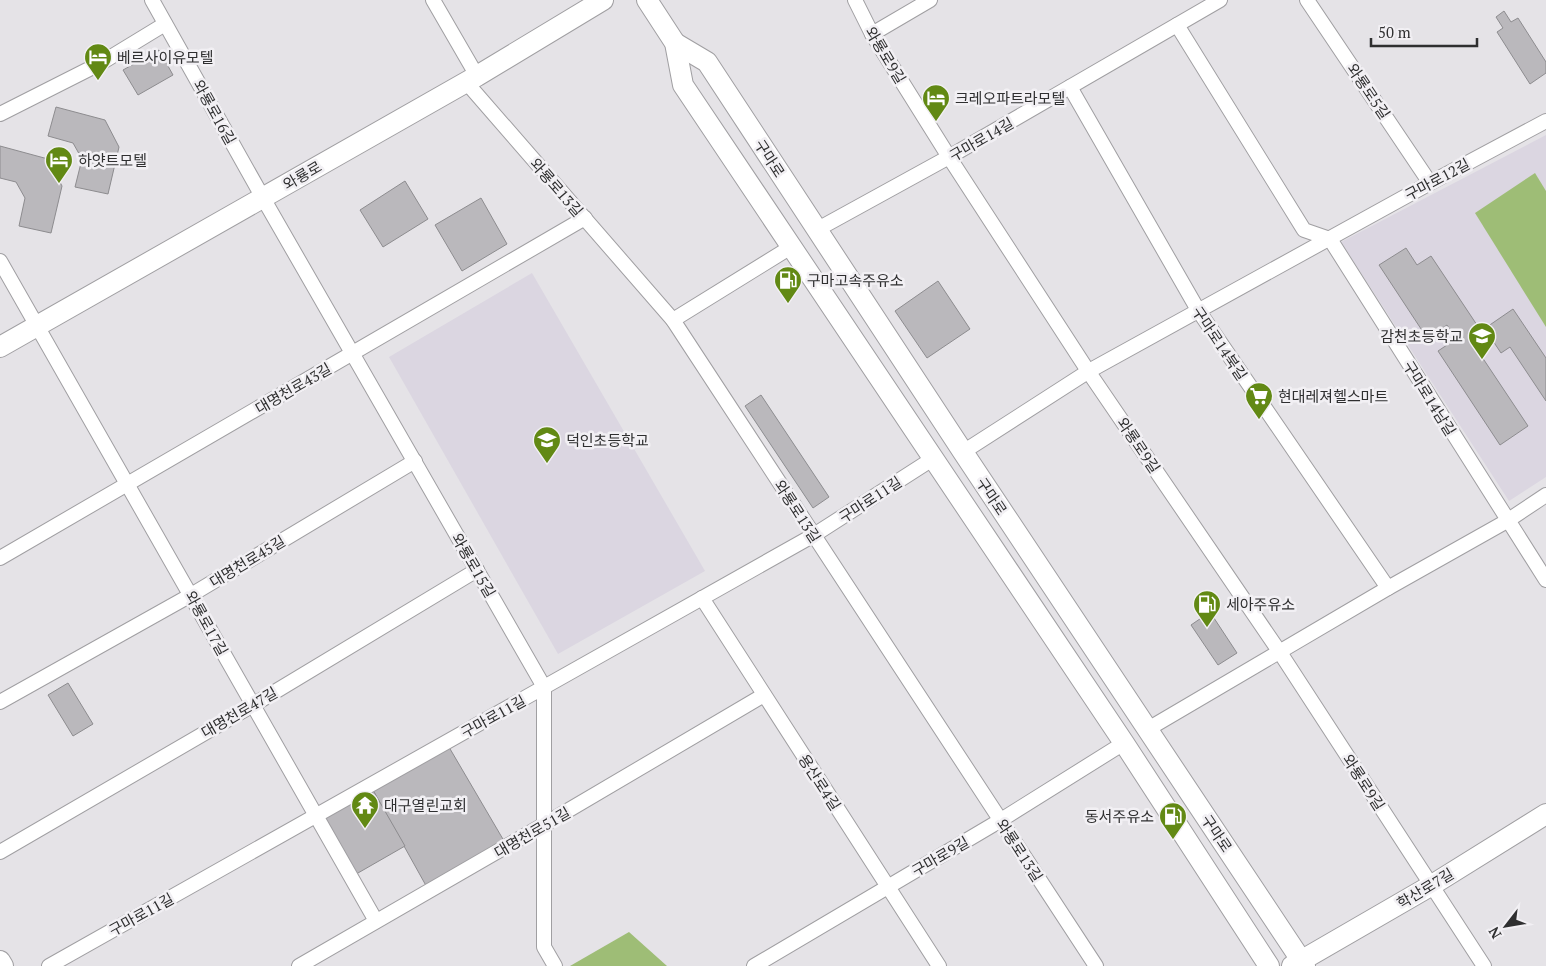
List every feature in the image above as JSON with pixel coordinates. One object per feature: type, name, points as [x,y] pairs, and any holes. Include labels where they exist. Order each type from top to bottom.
[{"type":"main road","name":"와룡로","points":[[0,347],[472,79],[603,0]]},
{"type":"main road","name":"구마로","points":[[647,0],[675,43],[682,84],[1124,743],[1269,966]]},
{"type":"main road","name":"구마로","points":[[675,43],[707,62],[963,452],[1148,729],[1300,964]]},
{"type":"main road","name":"학산로7길","points":[[1300,964],[1546,814]]},
{"type":"main road","points":[[0,961],[3,966]]},
{"type":"street","name":"와룡로16길","points":[[152,0],[263,198]]},
{"type":"street","name":"와룡로13길","points":[[433,0],[472,79],[585,218],[673,320],[1096,966]]},
{"type":"street","name":"와룡로9길","points":[[855,0],[872,34],[949,157],[1089,371],[1279,652],[1484,966]]},
{"type":"street","points":[[872,34],[930,0]]},
{"type":"street","name":"구마로14길","points":[[818,229],[949,157],[1220,0]]},
{"type":"street","name":"와룡로5길","points":[[1308,0],[1430,183]]},
{"type":"street","points":[[0,114],[101,63],[166,24]]},
{"type":"street","points":[[1177,25],[1304,230],[1330,239]]},
{"type":"street","name":"구마로14북길","points":[[1070,87],[1198,310],[1388,588]]},
{"type":"street","name":"구마로12길","points":[[963,452],[1089,371],[1430,183],[1546,122]]},
{"type":"street","name":"와룡로15길","points":[[263,198],[544,687],[544,947],[555,966]]},
{"type":"street","name":"대명천로43길","points":[[0,558],[585,218]]},
{"type":"street","name":"구마로14남길","points":[[1330,239],[1546,580]]},
{"type":"street","points":[[673,320],[792,247]]},
{"type":"street","name":"와룡로17길","points":[[0,261],[376,921]]},
{"type":"street","name":"구마로11길","points":[[49,966],[814,535],[934,458]]},
{"type":"street","name":"대명천로45길","points":[[0,702],[191,595],[414,461]]},
{"type":"street","points":[[1148,729],[1388,588],[1507,521],[1546,495]]},
{"type":"street","name":"대명천로47길","points":[[0,852],[253,705],[477,570]]},
{"type":"street","name":"용산로4길","points":[[702,598],[939,966]]},
{"type":"street","name":"대명천로51길","points":[[299,966],[764,695]]},
{"type":"street","name":"구마로9길","points":[[754,966],[1001,820],[1124,743]]},
{"type":"shaded area","name":"감천초등학교","points":[[1546,135],[1546,477],[1509,501],[1341,242]]},
{"type":"shaded area","name":"덕인초등학교","points":[[532,273],[705,571],[558,654],[389,357]]},
{"type":"green space","points":[[1535,173],[1546,191],[1546,327],[1475,213]]},
{"type":"green space","points":[[629,932],[667,966],[570,966]]},
{"type":"building","points":[[1504,11],[1511,22],[1518,18],[1546,62],[1546,73],[1530,84],[1497,32],[1503,28],[1496,17]]},
{"type":"building","points":[[159,50],[173,75],[138,95],[123,70]]},
{"type":"building","points":[[56,107],[105,120],[119,147],[108,194],[75,187],[82,159],[73,143],[48,136]]},
{"type":"building","points":[[0,146],[48,159],[62,186],[51,233],[19,226],[25,198],[16,182],[0,178]]},
{"type":"building","points":[[405,181],[428,219],[383,247],[360,210]]},
{"type":"building","points":[[481,198],[507,244],[462,271],[435,225]]},
{"type":"building","name":"감천초등학교","points":[[1406,248],[1417,265],[1431,256],[1481,331],[1513,309],[1546,358],[1546,401],[1510,347],[1501,353],[1493,341],[1478,351],[1528,426],[1500,445],[1438,351],[1456,339],[1447,325],[1427,338],[1379,265]]},
{"type":"building","points":[[938,281],[970,329],[927,358],[895,311]]},
{"type":"building","points":[[761,395],[829,497],[813,508],[745,406]]},
{"type":"building","points":[[1210,612],[1237,653],[1218,665],[1191,625]]},
{"type":"building","points":[[68,683],[93,724],[73,736],[48,695]]},
{"type":"building","points":[[446,742],[507,846],[429,891],[370,785]]},
{"type":"building","points":[[370,785],[405,846],[351,877],[316,815]]},
{"type":"place","name":"베르사이유모텔","points":[[98,81]]},
{"type":"place","name":"크레오파트라모텔","points":[[936,122]]},
{"type":"place","name":"하얏트모텔","points":[[59,184]]},
{"type":"place","name":"구마고속주유소","points":[[788,304]]},
{"type":"place","name":"감천초등학교","points":[[1482,360]]},
{"type":"place","name":"현대레져헬스마트","points":[[1259,420]]},
{"type":"place","name":"덕인초등학교","points":[[547,464]]},
{"type":"place","name":"세아주유소","points":[[1207,628]]},
{"type":"place","name":"대구열린교회","points":[[365,829]]},
{"type":"place","name":"동서주유소","points":[[1173,840]]}]
